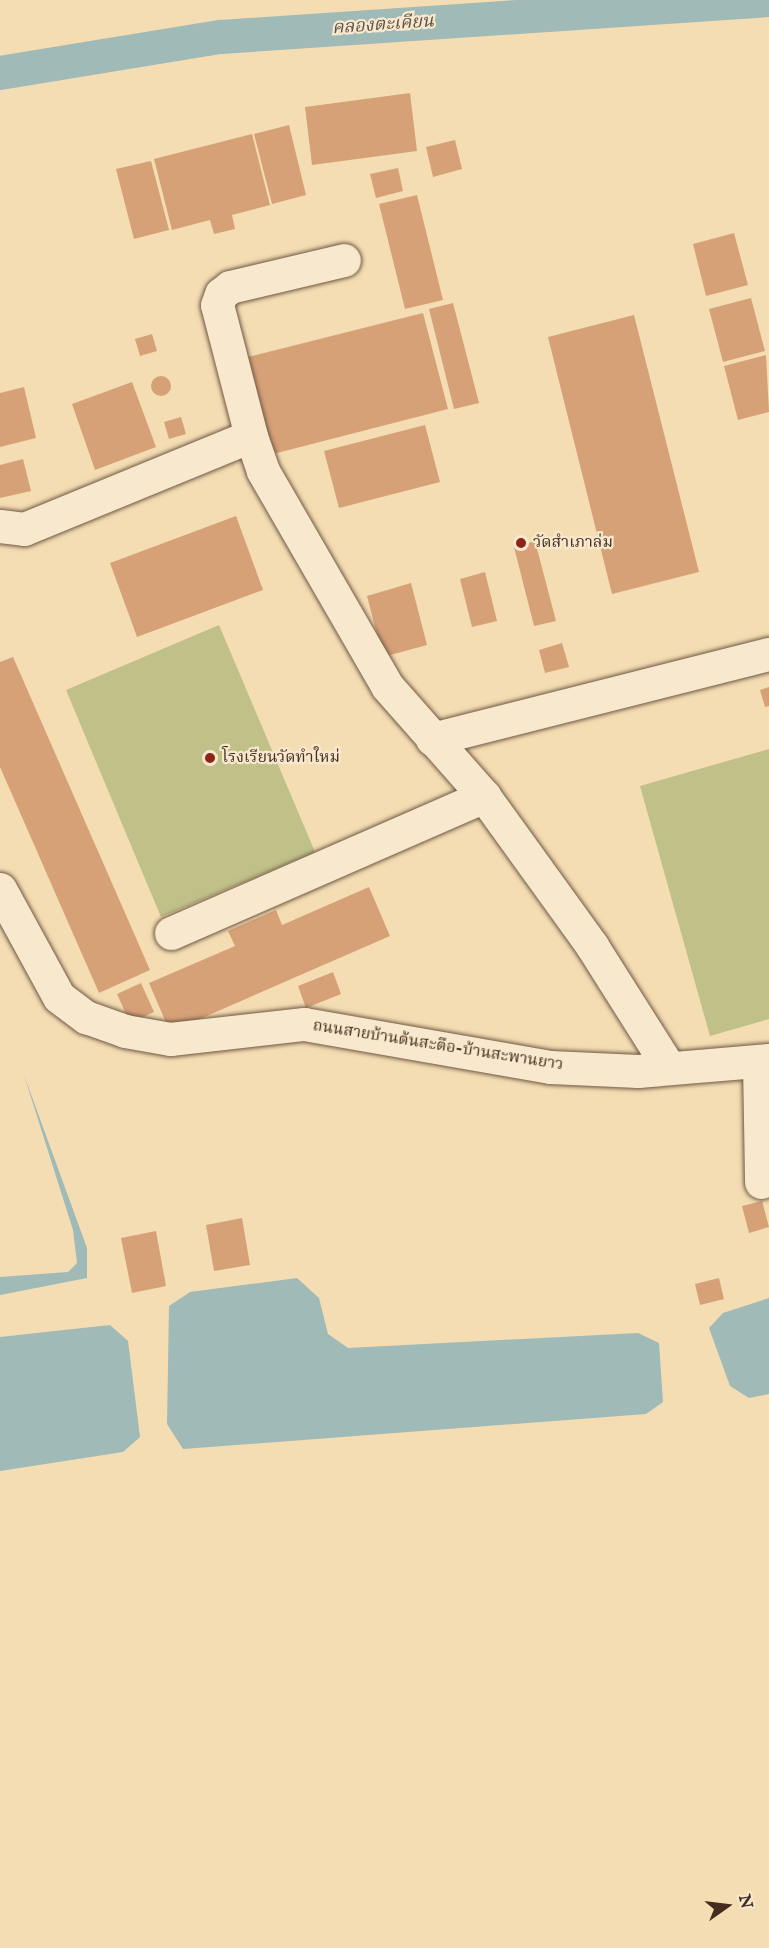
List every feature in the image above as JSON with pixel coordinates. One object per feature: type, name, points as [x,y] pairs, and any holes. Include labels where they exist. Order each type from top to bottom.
[{"type":"street","points":[[344,260],[230,287],[221,294],[217,305],[263,471],[387,686],[484,796],[592,946],[669,1068]]},
{"type":"street","points":[[0,526],[24,529],[252,436]]},
{"type":"street","points":[[432,739],[769,654]]},
{"type":"street","points":[[171,933],[484,796]]},
{"type":"street","name":"ถนนสายบ้านต้นสะตือ-บ้านสะพานยาว","points":[[0,889],[59,997],[86,1017],[125,1031],[170,1039],[304,1024],[550,1067],[669,1068],[764,1061]]},
{"type":"street","points":[[761,1182],[764,1061]]},
{"type":"green space","points":[[219,625],[315,852],[161,917],[66,690]]},
{"type":"green space","points":[[769,749],[769,1019],[710,1036],[640,786]]},
{"type":"water","points":[[24,1075],[87,1248],[87,1278],[0,1295],[0,1277],[68,1272],[77,1263],[73,1230]]},
{"type":"water","points":[[297,1278],[319,1298],[328,1334],[348,1348],[638,1333],[659,1343],[663,1402],[646,1414],[183,1449],[167,1424],[169,1306],[190,1292]]},
{"type":"water","points":[[769,1298],[769,1394],[749,1398],[730,1386],[709,1328],[723,1313]]},
{"type":"water","points":[[110,1325],[128,1341],[140,1437],[123,1452],[0,1471],[0,1337]]},
{"type":"building","points":[[410,93],[417,151],[312,165],[305,107]]},
{"type":"building","points":[[289,125],[306,195],[272,204],[254,134]]},
{"type":"building","points":[[252,134],[270,205],[232,215],[235,229],[214,234],[210,220],[172,230],[154,159]]},
{"type":"building","points":[[455,140],[462,169],[433,177],[426,147]]},
{"type":"building","points":[[151,161],[169,230],[134,239],[116,169]]},
{"type":"building","points":[[398,168],[403,191],[376,198],[370,174]]},
{"type":"building","points":[[417,195],[443,300],[405,309],[379,204]]},
{"type":"building","points":[[734,233],[748,285],[706,296],[693,244]]},
{"type":"building","points":[[751,298],[765,351],[723,362],[709,309]]},
{"type":"building","points":[[453,303],[479,403],[454,409],[429,309]]},
{"type":"building","points":[[423,313],[448,409],[273,454],[248,357]]},
{"type":"building","points":[[634,315],[699,572],[612,594],[548,337]]},
{"type":"building","points":[[152,334],[157,351],[140,356],[135,339]]},
{"type":"building","points":[[766,355],[769,412],[738,420],[724,366]]},
{"type":"building","points":[[157,376],[165,376],[171,382],[171,390],[165,396],[157,396],[151,390],[151,382]]},
{"type":"building","points":[[132,382],[156,447],[95,470],[72,404]]},
{"type":"building","points":[[24,387],[36,438],[0,447],[0,393]]},
{"type":"building","points":[[181,417],[186,434],[169,439],[164,422]]},
{"type":"building","points":[[425,425],[440,482],[339,508],[324,451]]},
{"type":"building","points":[[23,459],[31,491],[0,498],[0,465]]},
{"type":"building","points":[[236,516],[263,590],[137,637],[110,563]]},
{"type":"building","points":[[535,541],[556,621],[534,626],[514,547]]},
{"type":"building","points":[[485,572],[497,621],[472,627],[460,579]]},
{"type":"building","points":[[411,583],[427,645],[383,657],[367,596]]},
{"type":"building","points":[[562,643],[569,667],[545,673],[539,650]]},
{"type":"building","points":[[13,657],[150,970],[99,993],[0,767],[0,662]]},
{"type":"building","points":[[769,687],[769,706],[765,707],[760,690]]},
{"type":"building","points":[[369,887],[390,936],[170,1032],[149,983],[235,946],[228,931],[276,910],[282,925]]},
{"type":"building","points":[[333,972],[341,994],[306,1008],[298,986]]},
{"type":"building","points":[[141,983],[154,1012],[130,1023],[117,994]]},
{"type":"building","points":[[762,1201],[769,1227],[749,1233],[742,1206]]},
{"type":"building","points":[[242,1218],[250,1265],[214,1271],[206,1225]]},
{"type":"building","points":[[156,1231],[166,1286],[132,1293],[121,1238]]},
{"type":"building","points":[[719,1278],[724,1299],[700,1305],[695,1284]]},
{"type":"waterway","name":"คลองตะเคียน","points":[[0,73],[221,37],[769,0]]},
{"type":"place","name":"วัดสำเภาล่ม","points":[[521,543]]},
{"type":"place","name":"โรงเรียนวัดทำใหม่","points":[[210,758]]}]
